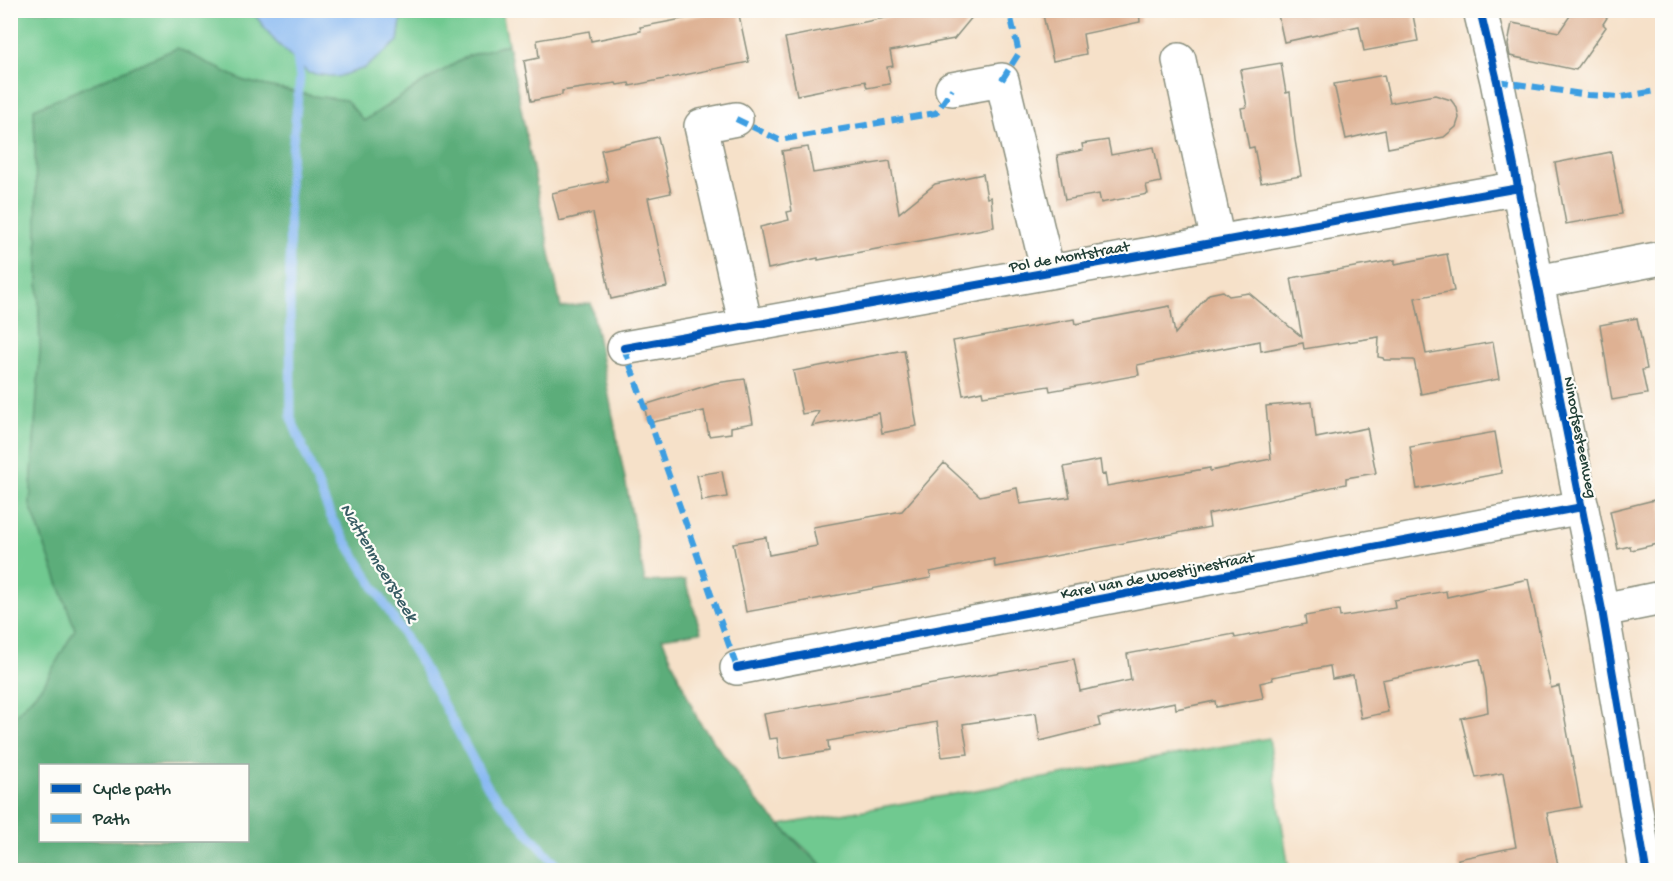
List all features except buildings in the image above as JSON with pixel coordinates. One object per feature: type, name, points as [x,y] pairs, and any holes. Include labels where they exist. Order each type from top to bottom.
[{"type":"street","name":"Ninoofsesteenweg","points":[[1480,10],[1519,188],[1602,610],[1646,870]]},
{"type":"street","points":[[1179,60],[1218,242]]},
{"type":"street","name":"Pol de Montstraat","points":[[952,89],[1002,80],[1048,272]]},
{"type":"street","points":[[736,119],[701,126],[746,326]]},
{"type":"street","name":"Pol de Montstraat","points":[[624,348],[1519,188]]},
{"type":"street","points":[[1537,282],[1662,258]]},
{"type":"street","name":"Karel van de Woestijnestraat","points":[[737,668],[1582,507]]},
{"type":"street","points":[[1602,610],[1662,598]]},
{"type":"green space","points":[[11,11],[252,11],[275,41],[398,41],[401,11],[502,11],[508,44],[468,56],[364,121],[346,101],[244,81],[177,48],[34,109],[40,350],[30,505],[75,629],[44,684],[11,720]]},
{"type":"green space","points":[[508,44],[561,308],[591,303],[645,582],[685,580],[701,632],[662,638],[698,720],[756,800],[804,850],[828,870],[11,870],[11,720],[44,684],[75,629],[30,505],[40,350],[34,109],[177,48],[244,81],[313,96],[346,100],[364,121],[468,56]]},
{"type":"green space","points":[[1269,738],[1289,870],[828,870],[780,825]]},
{"type":"water","points":[[252,11],[401,11],[398,41],[365,68],[337,77],[308,73],[275,41]]},
{"type":"waterway","name":"Nattenmeersbeek","points":[[296,51],[300,78],[289,179],[291,418],[331,517],[421,663],[489,789],[561,870]]},
{"type":"marked path","points":[[1002,80],[1019,53],[1009,10]]},
{"type":"marked path","points":[[1497,81],[1588,95],[1621,97],[1662,90]]},
{"type":"marked path","points":[[736,119],[779,140],[936,113],[952,89]]},
{"type":"marked path","points":[[624,348],[737,668]]},
{"type":"cycle path","points":[[1480,10],[1497,81],[1602,610],[1646,870]]},
{"type":"cycle path","points":[[624,348],[1519,188]]},
{"type":"cycle path","points":[[737,668],[1582,507]]}]
